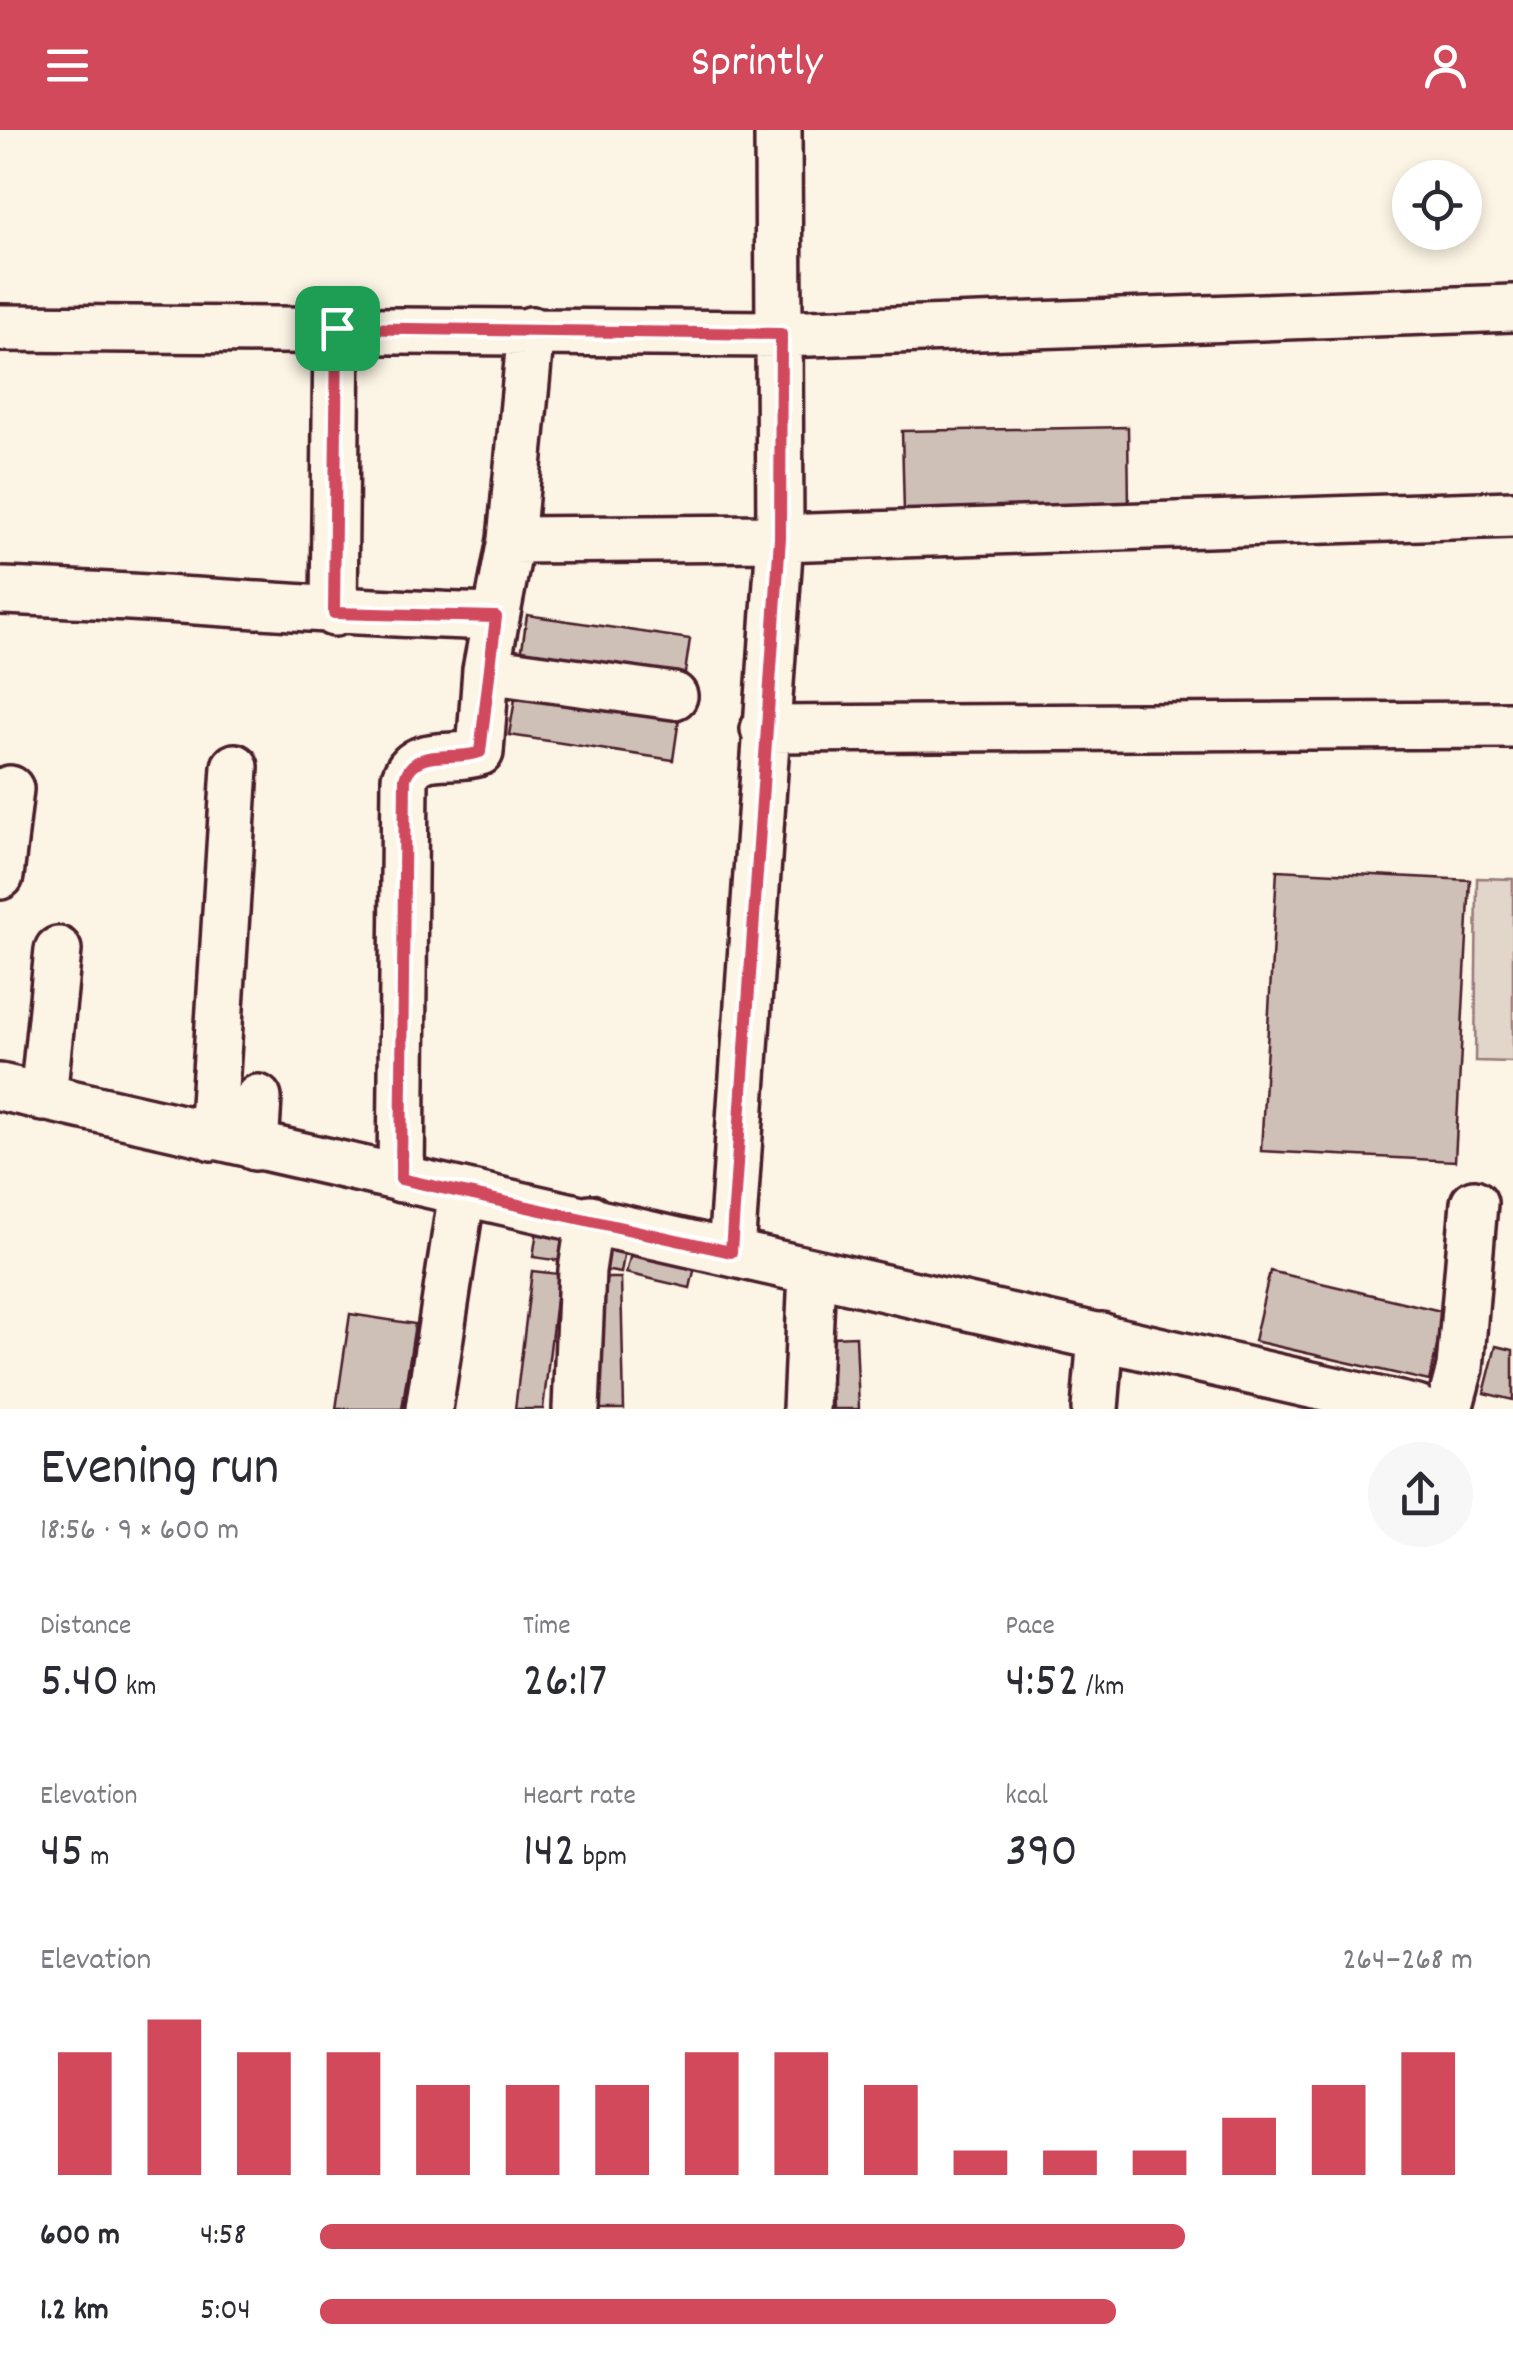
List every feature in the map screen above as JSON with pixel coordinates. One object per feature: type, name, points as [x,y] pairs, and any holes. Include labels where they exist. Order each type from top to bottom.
[{"type":"street","points":[[731,1252],[780,538],[778,130]]},
{"type":"street","points":[[0,328],[781,334],[1513,308]]},
{"type":"street","points":[[334,613],[337,328]]},
{"type":"street","points":[[401,1179],[405,778],[409,766],[420,758],[480,752],[486,670],[511,540],[531,330]]},
{"type":"street","points":[[511,540],[780,538],[1513,514]]},
{"type":"street","points":[[0,591],[144,596],[334,613],[496,617]]},
{"type":"street","points":[[486,670],[674,696]]},
{"type":"street","points":[[764,729],[1513,725]]},
{"type":"street","points":[[212,1138],[235,767]]},
{"type":"street","points":[[0,876],[10,789]]},
{"type":"street","points":[[44,1098],[58,950]]},
{"type":"street","points":[[0,1088],[212,1138],[590,1218],[1417,1409]]},
{"type":"street","points":[[255,1147],[258,1098]]},
{"type":"street","points":[[428,1409],[462,1192]]},
{"type":"street","points":[[1449,1409],[1460,1368],[1474,1203]]},
{"type":"street","points":[[576,1409],[582,1270],[590,1218]]},
{"type":"street","points":[[806,1409],[812,1272]]},
{"type":"street","points":[[1096,1409],[1101,1336]]},
{"type":"shaded area","points":[[1477,878],[1513,879],[1513,1062],[1475,1061]]},
{"type":"building","points":[[1128,427],[1129,510],[904,513],[902,431]]},
{"type":"building","points":[[527,615],[690,639],[682,693],[519,669]]},
{"type":"building","points":[[518,681],[681,705],[673,760],[509,735]]},
{"type":"building","points":[[1277,870],[1470,880],[1455,1161],[1261,1151]]},
{"type":"building","points":[[539,1218],[582,1225],[576,1263],[533,1257]]},
{"type":"building","points":[[599,1227],[628,1232],[621,1273],[592,1268]]},
{"type":"building","points":[[636,1234],[699,1250],[690,1288],[626,1273]]},
{"type":"building","points":[[532,1271],[559,1274],[543,1409],[515,1409]]},
{"type":"building","points":[[1270,1271],[1445,1312],[1429,1381],[1254,1341]]},
{"type":"building","points":[[590,1278],[621,1278],[624,1409],[593,1409]]},
{"type":"building","points":[[350,1314],[415,1324],[402,1409],[336,1409]]},
{"type":"building","points":[[856,1336],[859,1409],[833,1409],[830,1337]]},
{"type":"building","points":[[1496,1346],[1513,1350],[1513,1400],[1484,1393]]},
{"type":"route","points":[[337,328],[781,334],[780,538],[731,1252],[401,1179],[405,778],[409,766],[420,758],[480,752],[486,670],[496,617],[334,613],[337,328]]}]
